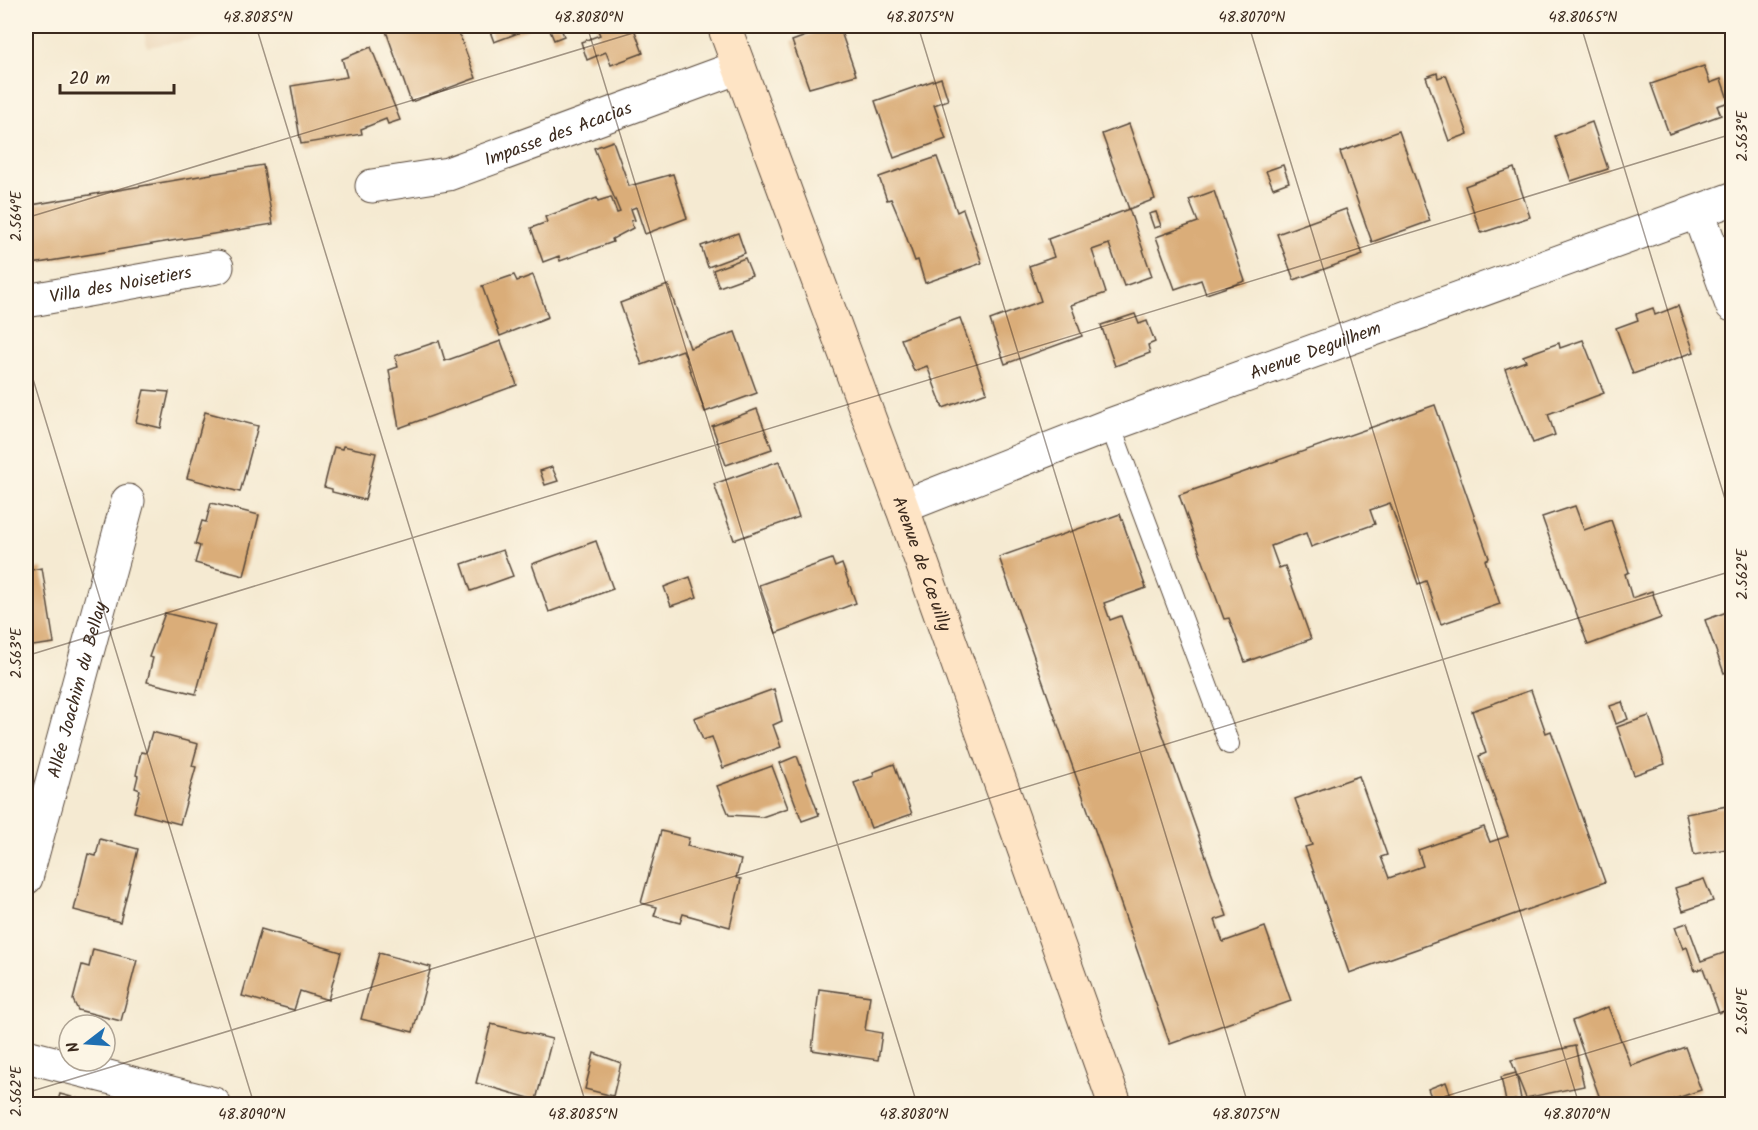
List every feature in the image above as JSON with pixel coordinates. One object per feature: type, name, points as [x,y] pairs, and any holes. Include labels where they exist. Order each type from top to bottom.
[{"type":"street","name":"Avenue de Cœuilly","points":[[724,26],[902,507],[1115,1104]]},
{"type":"street","name":"Impasse des Acacias","points":[[372,186],[448,174],[739,67]]},
{"type":"street","name":"Avenue Deguilhem","points":[[902,507],[1110,425],[1732,199]]},
{"type":"street","points":[[1698,212],[1732,304]]},
{"type":"street","name":"Villa des Noisetiers","points":[[26,301],[217,267]]},
{"type":"street","name":"Allée Joachim du Bellay","points":[[26,878],[128,501]]},
{"type":"street","points":[[26,1056],[214,1104]]},
{"type":"lane","points":[[1110,425],[1229,744]]},
{"type":"shaded area","points":[[143,26],[276,26],[147,47]]},
{"type":"building","points":[[400,26],[456,26],[476,78],[411,102],[386,31]]},
{"type":"building","points":[[488,26],[537,26],[494,42]]},
{"type":"building","points":[[548,26],[560,26],[564,36],[554,40]]},
{"type":"building","points":[[596,26],[633,26],[643,53],[611,65],[606,52],[587,60],[581,42],[600,35]]},
{"type":"building","points":[[839,26],[856,75],[809,88],[792,41],[814,33],[813,29]]},
{"type":"building","points":[[371,47],[400,120],[388,124],[386,119],[361,129],[362,134],[301,144],[291,86],[347,77],[342,59]]},
{"type":"building","points":[[1704,66],[1710,83],[1721,79],[1729,102],[1717,106],[1721,115],[1669,134],[1651,84]]},
{"type":"building","points":[[1437,73],[1438,78],[1446,75],[1468,134],[1449,141],[1426,77]]},
{"type":"building","points":[[941,78],[948,100],[934,105],[946,139],[894,158],[875,101]]},
{"type":"building","points":[[1592,122],[1608,169],[1571,181],[1555,136]]},
{"type":"building","points":[[1129,124],[1155,199],[1129,209],[1102,134]]},
{"type":"building","points":[[1399,131],[1430,221],[1372,242],[1340,152]]},
{"type":"building","points":[[613,141],[629,186],[673,174],[687,218],[645,234],[636,207],[631,209],[635,220],[631,221],[633,228],[612,239],[613,242],[560,261],[559,256],[543,262],[531,228],[547,222],[545,217],[597,198],[598,201],[611,197],[617,213],[620,212],[594,148]]},
{"type":"building","points":[[937,157],[957,212],[963,209],[982,263],[925,283],[918,260],[915,261],[891,199],[887,200],[879,177]]},
{"type":"building","points":[[263,165],[273,224],[26,265],[26,206]]},
{"type":"building","points":[[1283,165],[1289,182],[1273,188],[1266,171]]},
{"type":"building","points":[[1514,168],[1530,217],[1481,233],[1465,186]]},
{"type":"building","points":[[1214,191],[1245,281],[1206,294],[1201,280],[1175,289],[1156,237],[1198,222],[1189,200]]},
{"type":"building","points":[[1129,209],[1152,276],[1124,286],[1109,244],[1092,250],[1106,293],[1071,305],[1082,336],[1005,364],[990,320],[1041,301],[1029,266],[1054,257],[1048,239]]},
{"type":"building","points":[[1346,209],[1363,255],[1294,280],[1277,234]]},
{"type":"building","points":[[1156,212],[1161,226],[1154,228],[1149,214]]},
{"type":"building","points":[[738,233],[745,253],[708,267],[701,246]]},
{"type":"building","points":[[745,258],[752,275],[719,287],[713,270]]},
{"type":"building","points":[[514,275],[517,281],[533,275],[548,317],[500,336],[482,286]]},
{"type":"building","points":[[668,285],[690,348],[735,332],[757,393],[705,412],[683,350],[642,365],[620,303]]},
{"type":"building","points":[[1678,306],[1694,352],[1633,374],[1616,328],[1638,320],[1636,314],[1653,308],[1655,315]]},
{"type":"building","points":[[1135,314],[1139,324],[1147,321],[1155,342],[1148,345],[1150,353],[1115,366],[1101,325]]},
{"type":"building","points":[[960,318],[987,392],[943,408],[927,366],[914,371],[901,339]]},
{"type":"building","points":[[1583,340],[1604,393],[1548,414],[1555,435],[1533,443],[1505,369],[1526,361],[1523,356],[1559,343],[1560,348]]},
{"type":"building","points":[[439,341],[445,361],[501,341],[517,385],[399,428],[389,370],[398,367],[395,356]]},
{"type":"building","points":[[144,390],[169,392],[161,428],[136,422]]},
{"type":"building","points":[[1435,405],[1489,558],[1485,560],[1500,604],[1441,624],[1426,581],[1418,584],[1390,503],[1370,510],[1375,524],[1311,547],[1306,533],[1271,546],[1279,568],[1285,566],[1311,639],[1245,662],[1229,618],[1224,619],[1179,495]]},
{"type":"building","points":[[757,409],[772,449],[726,465],[712,426]]},
{"type":"building","points":[[205,412],[258,426],[240,492],[187,478]]},
{"type":"building","points":[[343,446],[376,453],[365,500],[332,492],[332,489],[324,487],[334,447],[342,449]]},
{"type":"building","points":[[779,461],[799,517],[734,540],[714,484]]},
{"type":"building","points":[[552,467],[558,481],[545,485],[540,471]]},
{"type":"building","points":[[211,503],[259,515],[244,576],[195,563],[200,546],[195,544],[202,521],[206,522]]},
{"type":"building","points":[[1575,506],[1584,530],[1611,520],[1629,572],[1625,574],[1632,598],[1652,591],[1661,618],[1588,645],[1542,517]]},
{"type":"building","points":[[1120,514],[1146,588],[1104,603],[1110,620],[1121,616],[1227,916],[1215,920],[1223,942],[1265,927],[1291,1001],[1170,1044],[999,557]]},
{"type":"building","points":[[596,541],[613,589],[549,612],[532,564]]},
{"type":"building","points":[[503,550],[513,576],[471,591],[462,564]]},
{"type":"building","points":[[832,559],[835,567],[842,564],[856,603],[776,633],[759,585]]},
{"type":"building","points":[[42,568],[54,643],[26,647],[26,571]]},
{"type":"building","points":[[690,577],[697,597],[671,606],[664,587]]},
{"type":"building","points":[[1732,610],[1732,670],[1724,673],[1705,620]]},
{"type":"building","points":[[165,613],[215,625],[196,694],[147,682],[153,658],[149,657]]},
{"type":"building","points":[[774,689],[782,721],[773,725],[781,747],[723,768],[712,737],[703,740],[694,718]]},
{"type":"building","points":[[1531,690],[1546,733],[1551,731],[1605,882],[1349,973],[1305,847],[1312,845],[1295,799],[1359,776],[1387,855],[1381,857],[1389,878],[1423,866],[1418,850],[1484,827],[1490,842],[1508,836],[1479,756],[1486,753],[1472,711]]},
{"type":"building","points":[[1622,702],[1628,719],[1616,724],[1610,706]]},
{"type":"building","points":[[1649,716],[1665,764],[1634,775],[1617,727]]},
{"type":"building","points":[[152,732],[198,744],[192,766],[196,767],[180,824],[134,812],[140,790],[135,788],[141,752],[146,753]]},
{"type":"building","points":[[797,756],[819,815],[802,821],[780,763]]},
{"type":"building","points":[[894,764],[912,814],[871,828],[854,783],[874,776],[873,772]]},
{"type":"building","points":[[772,766],[788,808],[762,817],[729,815],[717,786]]},
{"type":"building","points":[[1732,805],[1732,848],[1694,855],[1686,814]]},
{"type":"building","points":[[661,831],[689,838],[687,846],[741,860],[736,878],[741,879],[730,927],[683,914],[680,923],[654,916],[657,907],[641,903]]},
{"type":"building","points":[[100,839],[138,849],[120,922],[74,910],[88,854],[96,856]]},
{"type":"building","points":[[1704,879],[1713,901],[1683,911],[1675,888]]},
{"type":"building","points":[[1687,923],[1701,961],[1732,950],[1732,1008],[1719,1013],[1703,968],[1695,971],[1687,947],[1683,949],[1675,927]]},
{"type":"building","points":[[261,929],[341,952],[328,1000],[300,991],[294,1010],[242,996]]},
{"type":"building","points":[[93,949],[137,960],[121,1021],[117,1020],[117,1013],[90,1013],[78,1010],[73,1000],[82,965],[89,967]]},
{"type":"building","points":[[379,953],[431,967],[413,1032],[361,1019]]},
{"type":"building","points":[[819,989],[870,996],[865,1030],[882,1033],[878,1060],[812,1050]]},
{"type":"building","points":[[1608,1007],[1631,1066],[1685,1047],[1701,1090],[1660,1104],[1602,1104],[1572,1021]]},
{"type":"building","points":[[491,1024],[552,1039],[536,1100],[476,1083]]},
{"type":"building","points":[[1575,1046],[1584,1086],[1526,1098],[1511,1060]]},
{"type":"building","points":[[594,1053],[621,1063],[613,1096],[585,1089]]},
{"type":"building","points":[[1516,1073],[1521,1099],[1506,1102],[1501,1077]]},
{"type":"building","points":[[1446,1082],[1454,1104],[1434,1104],[1428,1089]]},
{"type":"building","points":[[60,1094],[83,1100],[81,1104],[57,1104]]}]
